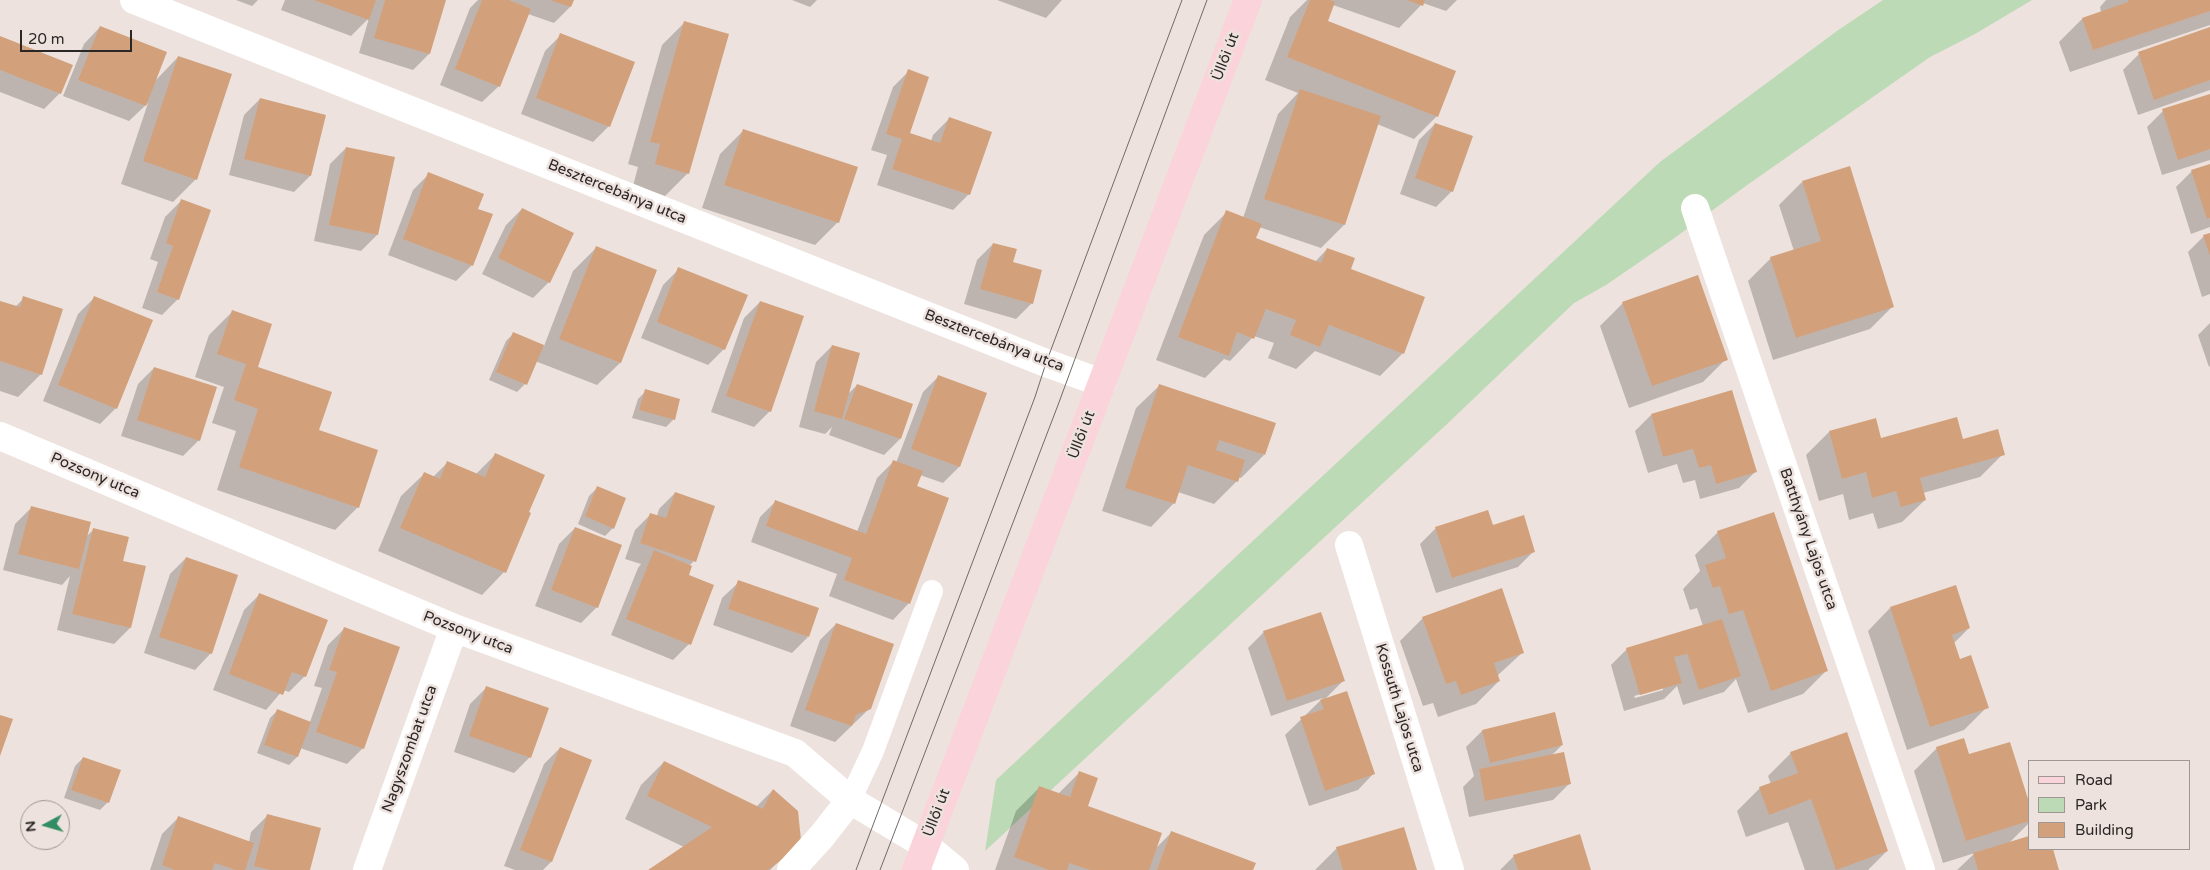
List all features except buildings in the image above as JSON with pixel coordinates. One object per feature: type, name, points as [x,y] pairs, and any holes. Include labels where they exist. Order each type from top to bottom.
[{"type":"main road","name":"Üllői út","points":[[916,870],[1248,0]]},
{"type":"street","name":"Besztercebánya utca","points":[[134,0],[1046,363],[1102,383]]},
{"type":"street","name":"Batthyány Lajos utca","points":[[1695,208],[1921,870]]},
{"type":"street","name":"Pozsony utca","points":[[0,436],[454,628],[795,753],[850,800],[925,844],[955,870]]},
{"type":"street","name":"Kossuth Lajos utca","points":[[1349,545],[1450,870]]},
{"type":"street","name":"Nagyszombat utca","points":[[367,870],[454,628]]},
{"type":"street","points":[[791,870],[822,836],[850,800]]},
{"type":"lane","points":[[850,800],[873,750],[932,591]]},
{"type":"green space","points":[[1883,0],[2032,0],[1975,34],[1930,57],[1673,239],[1606,285],[1574,303],[1447,424],[985,851],[996,780],[1660,162],[1837,31]]},
{"type":"tram line","points":[[856,870],[1035,397],[1182,0]]},
{"type":"tram line","points":[[880,870],[1058,405],[1207,0]]}]
